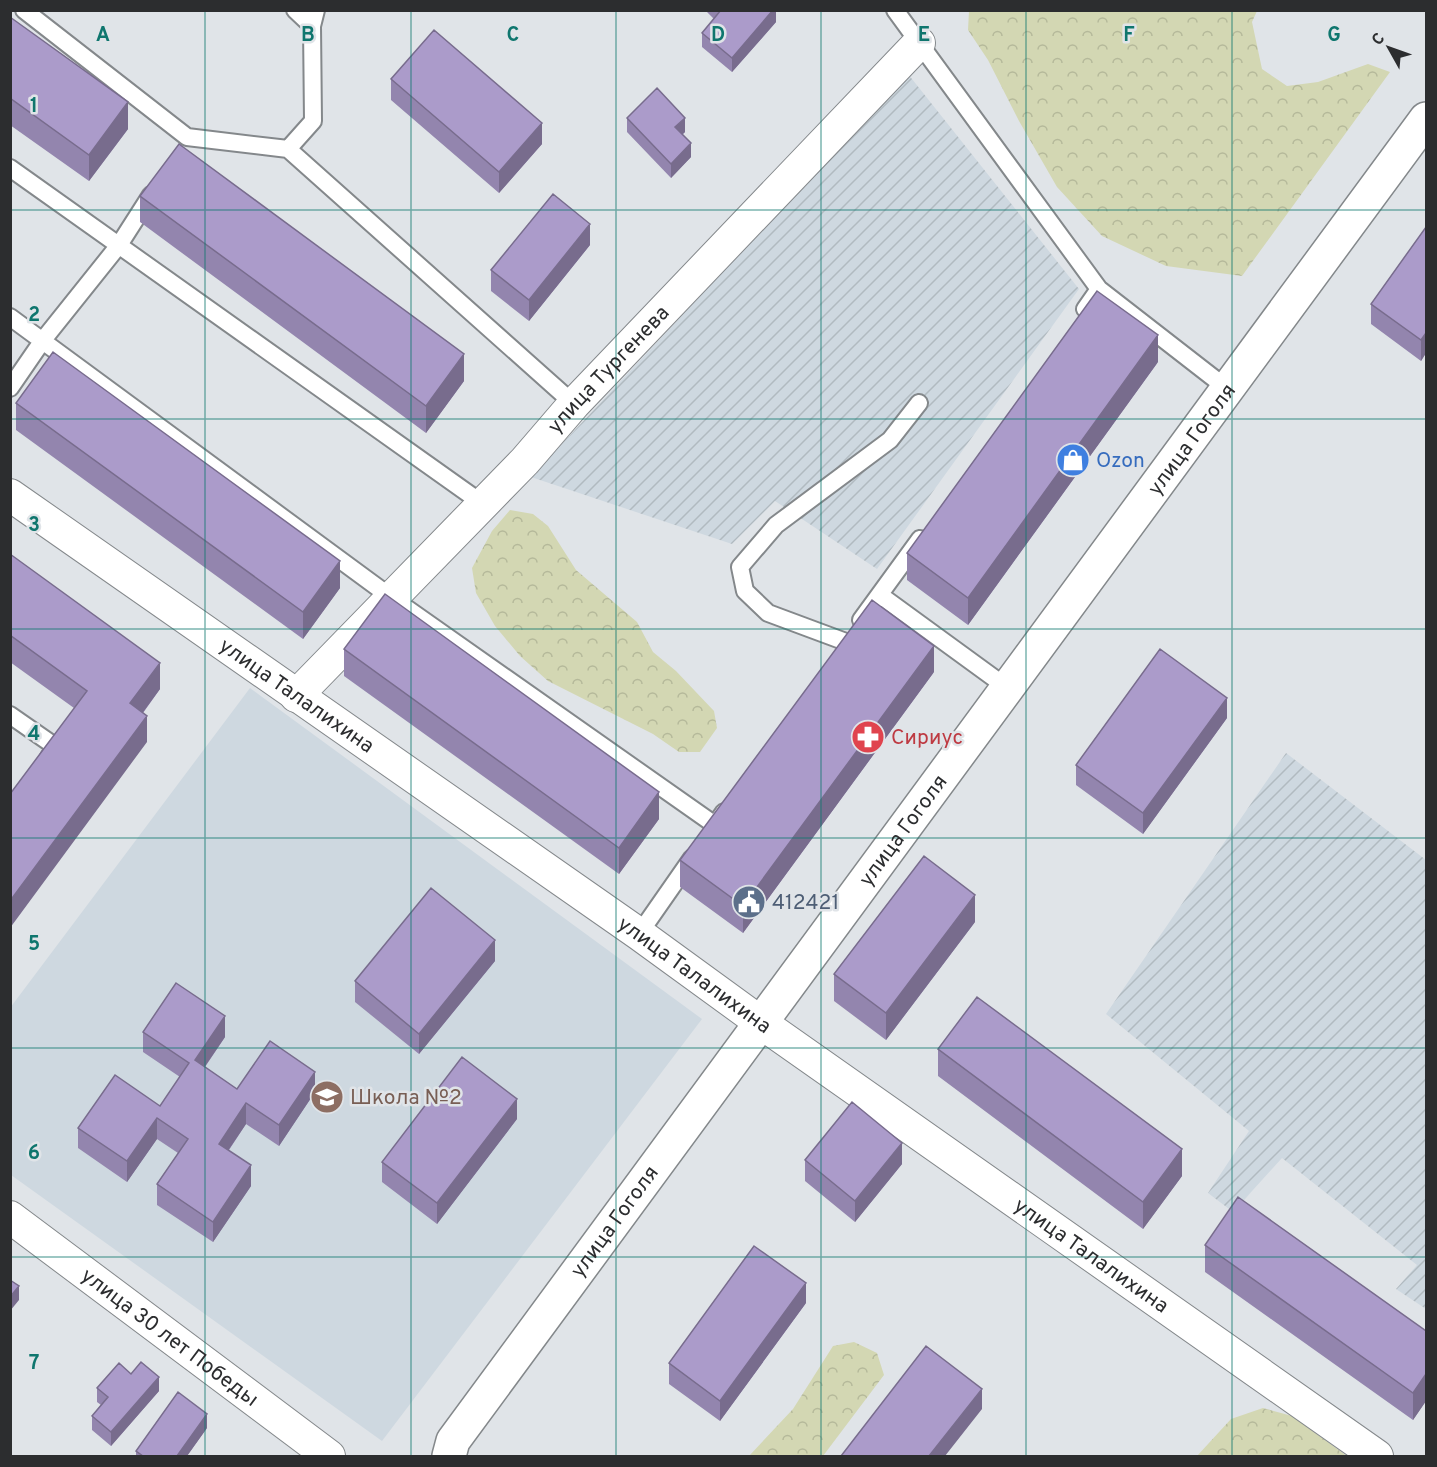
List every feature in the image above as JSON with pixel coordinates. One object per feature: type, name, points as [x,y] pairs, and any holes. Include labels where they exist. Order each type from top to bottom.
[{"type":"street","name":"улица Тургенева","points":[[296,696],[525,461],[574,404],[919,44]]},
{"type":"street","name":"улица Гоголя","points":[[449,1456],[453,1441],[759,1022],[1009,689],[1426,119]]},
{"type":"street","name":"улица Талалихина","points":[[10,495],[639,934],[759,1022],[1377,1456]]},
{"type":"street","name":"улица 30 лет Победы","points":[[10,1217],[329,1456]]},
{"type":"lane","points":[[24,10],[184,142],[288,149],[574,404]]},
{"type":"lane","points":[[288,149],[313,121],[314,18],[295,10]]},
{"type":"lane","points":[[895,10],[1100,289],[1229,390]]},
{"type":"lane","points":[[10,168],[483,504]]},
{"type":"lane","points":[[10,388],[43,340],[119,245],[162,177]]},
{"type":"lane","points":[[1079,318],[1100,289]]},
{"type":"lane","points":[[10,317],[709,834]]},
{"type":"lane","points":[[920,403],[890,440],[776,525],[740,567],[745,591],[768,613],[842,647],[928,528]]},
{"type":"lane","points":[[880,595],[1009,689]]},
{"type":"lane","points":[[10,715],[56,747],[37,773]]},
{"type":"lane","points":[[639,934],[736,796]]},
{"type":"shaded area","points":[[908,74],[1079,289],[877,569],[775,501],[732,544],[531,477]]},
{"type":"shaded area","name":"Школа №2","points":[[250,688],[702,1019],[382,1441],[11,1175],[10,1008]]},
{"type":"shaded area","points":[[1286,753],[1426,860],[1426,1309],[1396,1289],[1417,1265],[1282,1158],[1233,1212],[1208,1193],[1249,1131],[1106,1014]]},
{"type":"green space","points":[[969,11],[1257,11],[1252,22],[1262,69],[1287,86],[1318,82],[1368,64],[1390,72],[1242,276],[1166,266],[1102,236],[1057,187],[1019,121],[988,60],[968,30]]},
{"type":"green space","points":[[510,510],[533,514],[548,526],[576,570],[637,622],[653,652],[676,671],[714,711],[717,728],[700,752],[679,752],[653,734],[548,681],[520,656],[495,626],[476,593],[472,568],[492,531]]},
{"type":"green space","points":[[854,1342],[877,1353],[884,1375],[823,1456],[749,1456],[793,1409],[833,1346]]},
{"type":"green space","points":[[1263,1408],[1292,1416],[1347,1456],[1197,1456],[1231,1419]]},
{"type":"building","points":[[721,10],[773,10],[732,58],[702,33]]},
{"type":"building","points":[[10,17],[128,102],[89,155],[10,98]]},
{"type":"building","points":[[434,30],[542,123],[499,172],[391,79]]},
{"type":"building","points":[[657,88],[685,118],[675,127],[691,143],[671,164],[627,118]]},
{"type":"building","points":[[179,144],[464,354],[426,406],[140,196]]},
{"type":"building","points":[[553,194],[590,224],[529,300],[491,270]]},
{"type":"building","points":[[1426,227],[1426,333],[1421,340],[1371,304]]},
{"type":"building","points":[[1097,291],[1158,335],[968,598],[907,553]]},
{"type":"building","points":[[53,352],[340,561],[303,612],[16,403]]},
{"type":"building","points":[[10,554],[160,663],[130,703],[147,716],[10,901],[10,794],[87,691],[10,635]]},
{"type":"building","points":[[385,594],[659,792],[619,848],[344,649]]},
{"type":"building","points":[[872,600],[934,646],[743,906],[680,860]]},
{"type":"building","points":[[1160,649],[1227,698],[1143,813],[1076,765]]},
{"type":"building","points":[[924,856],[975,895],[886,1013],[834,974]]},
{"type":"building","points":[[431,888],[495,940],[419,1034],[355,981]]},
{"type":"building","points":[[176,983],[225,1016],[195,1060],[237,1089],[270,1041],[315,1072],[279,1125],[246,1103],[219,1144],[251,1165],[213,1222],[157,1184],[188,1139],[157,1118],[127,1161],[78,1128],[115,1075],[160,1106],[189,1063],[143,1032]]},
{"type":"building","points":[[977,997],[1182,1149],[1143,1202],[938,1049]]},
{"type":"building","points":[[462,1057],[517,1099],[437,1203],[382,1162]]},
{"type":"building","points":[[852,1102],[902,1143],[855,1201],[805,1160]]},
{"type":"building","points":[[1238,1197],[1426,1331],[1426,1374],[1413,1393],[1205,1245]]},
{"type":"building","points":[[754,1246],[806,1283],[720,1401],[669,1363]]},
{"type":"building","points":[[10,1280],[19,1286],[10,1297]]},
{"type":"building","points":[[926,1346],[982,1389],[929,1456],[841,1456]]},
{"type":"building","points":[[141,1362],[159,1377],[111,1432],[92,1416],[108,1397],[97,1388],[119,1363],[131,1374]]},
{"type":"building","points":[[178,1392],[207,1414],[177,1456],[143,1456],[136,1451]]},
{"type":"place","name":"Ozon","points":[[1073,460]]},
{"type":"place","name":"Сириус","points":[[868,737]]},
{"type":"place","name":"412421","points":[[749,902]]},
{"type":"place","name":"Школа №2","points":[[327,1097]]}]
